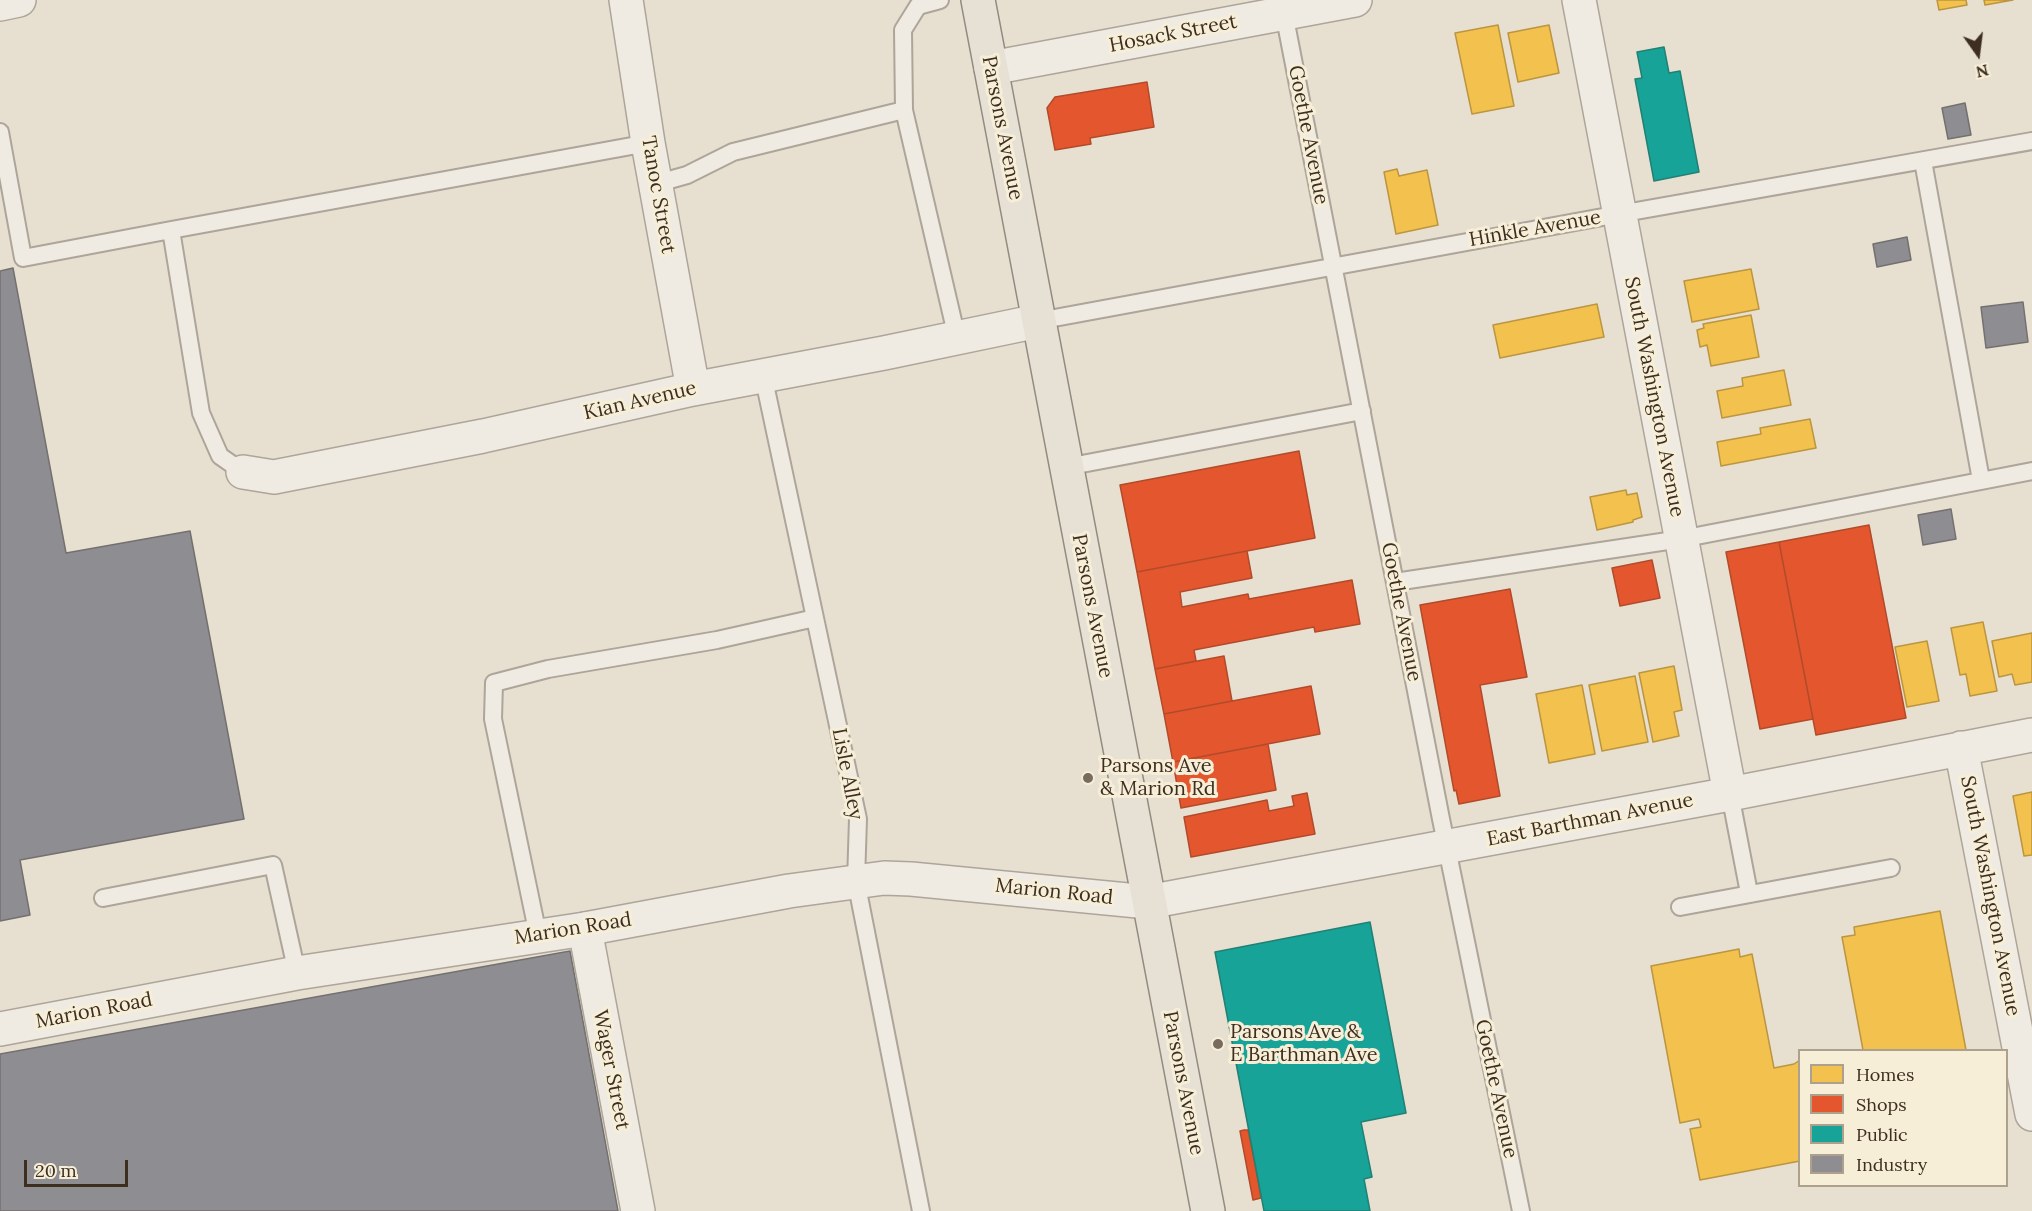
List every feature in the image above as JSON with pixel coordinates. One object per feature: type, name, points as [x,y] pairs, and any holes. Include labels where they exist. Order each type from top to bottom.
[{"type":"main road","name":"Parsons Avenue","points":[[978,0],[1208,1211]]},
{"type":"street","points":[[0,4],[19,0]]},
{"type":"street","name":"Tanoc Street","points":[[626,0],[648,143],[693,388]]},
{"type":"street","name":"Hosack Street","points":[[991,68],[1283,7],[1355,0]]},
{"type":"street","name":"South Washington Avenue","points":[[1579,0],[1730,794]]},
{"type":"street","name":"Kian Avenue","points":[[243,472],[274,477],[483,436],[693,388],[1038,321]]},
{"type":"street","name":"East Barthman Avenue","points":[[1148,902],[1730,794],[2032,735]]},
{"type":"street","name":"South Washington Avenue","points":[[1961,748],[2025,1038],[2032,1114]]},
{"type":"street","name":"Marion Road","points":[[0,1029],[297,973],[585,929],[856,880],[911,879],[1148,902]]},
{"type":"street","name":"Wager Street","points":[[585,929],[638,1211]]},
{"type":"lane","points":[[940,0],[918,6],[903,30],[904,110],[957,338]]},
{"type":"lane","name":"Goethe Avenue","points":[[1283,7],[1447,846],[1521,1211]]},
{"type":"lane","points":[[655,183],[687,175],[733,152],[904,110]]},
{"type":"lane","points":[[0,132],[23,258],[648,143]]},
{"type":"lane","name":"Hinkle Avenue","points":[[1038,321],[2032,141]]},
{"type":"lane","points":[[1923,161],[1981,480]]},
{"type":"lane","points":[[171,230],[201,413],[220,456],[243,472]]},
{"type":"lane","name":"Lisle Alley","points":[[763,375],[858,819],[856,880],[921,1211]]},
{"type":"lane","points":[[1066,467],[1362,411]]},
{"type":"lane","points":[[1395,582],[1681,539],[2032,471]]},
{"type":"lane","points":[[538,935],[493,719],[494,683],[548,669],[717,640],[815,618]]},
{"type":"lane","points":[[1730,794],[1749,893]]},
{"type":"lane","points":[[103,898],[273,865],[297,973]]},
{"type":"lane","points":[[1680,907],[1890,868]]},
{"type":"building: Homes","points":[[1937,0],[1966,0],[1967,5],[1939,10]]},
{"type":"building: Homes","points":[[1984,0],[2013,0],[1985,5]]},
{"type":"building: Homes","points":[[1498,25],[1514,106],[1472,114],[1455,33]]},
{"type":"building: Homes","points":[[1549,25],[1559,73],[1518,82],[1508,33]]},
{"type":"building: Homes","points":[[1397,169],[1399,176],[1427,170],[1438,225],[1396,234],[1384,172]]},
{"type":"building: Homes","points":[[1751,269],[1759,309],[1692,322],[1684,281]]},
{"type":"building: Homes","points":[[1597,304],[1604,337],[1500,358],[1493,325]]},
{"type":"building: Homes","points":[[1751,315],[1759,357],[1711,366],[1707,345],[1700,347],[1697,330],[1704,328],[1703,324]]},
{"type":"building: Homes","points":[[1784,370],[1791,405],[1722,418],[1717,391],[1743,386],[1742,378]]},
{"type":"building: Homes","points":[[1810,419],[1816,448],[1721,466],[1717,442],[1761,434],[1760,428]]},
{"type":"building: Homes","points":[[1626,490],[1627,495],[1637,493],[1642,517],[1633,522],[1597,530],[1590,497]]},
{"type":"building: Homes","points":[[1983,622],[1997,691],[1970,696],[1966,674],[1960,675],[1951,628]]},
{"type":"building: Homes","points":[[2032,633],[2032,682],[2015,685],[2012,674],[1999,677],[1992,641]]},
{"type":"building: Homes","points":[[1927,641],[1939,701],[1907,707],[1895,647]]},
{"type":"building: Homes","points":[[1674,666],[1682,710],[1674,712],[1679,736],[1653,742],[1639,673]]},
{"type":"building: Homes","points":[[1635,676],[1648,742],[1602,751],[1589,685]]},
{"type":"building: Homes","points":[[1582,685],[1595,754],[1549,763],[1536,694]]},
{"type":"building: Homes","points":[[2032,792],[2032,855],[2024,856],[2013,796]]},
{"type":"building: Homes","points":[[1940,911],[1966,1049],[1863,1049],[1842,937],[1855,935],[1854,927]]},
{"type":"building: Homes","points":[[1739,949],[1740,957],[1752,954],[1774,1068],[1798,1061],[1798,1161],[1700,1180],[1690,1129],[1701,1127],[1699,1119],[1680,1123],[1651,966]]},
{"type":"building: Shops","points":[[1147,82],[1154,127],[1090,138],[1091,144],[1055,150],[1047,108],[1055,97]]},
{"type":"building: Shops","points":[[1299,451],[1315,538],[1137,572],[1120,485]]},
{"type":"building: Shops","points":[[1869,525],[1906,718],[1816,735],[1779,542]]},
{"type":"building: Shops","points":[[1779,542],[1813,719],[1760,729],[1726,552]]},
{"type":"building: Shops","points":[[1247,551],[1252,578],[1180,592],[1182,607],[1248,594],[1249,599],[1352,580],[1360,624],[1315,632],[1314,627],[1194,650],[1196,661],[1155,669],[1137,572]]},
{"type":"building: Shops","points":[[1652,560],[1660,598],[1620,606],[1612,568]]},
{"type":"building: Shops","points":[[1510,589],[1527,677],[1480,685],[1500,796],[1459,804],[1456,790],[1454,791],[1420,605]]},
{"type":"building: Shops","points":[[1224,656],[1232,701],[1164,714],[1155,669]]},
{"type":"building: Shops","points":[[1311,686],[1320,734],[1173,762],[1164,714]]},
{"type":"building: Shops","points":[[1268,744],[1276,790],[1181,808],[1173,762]]},
{"type":"building: Shops","points":[[1307,793],[1315,834],[1191,857],[1184,817],[1267,800],[1269,811],[1294,806],[1292,796]]},
{"type":"building: Shops","points":[[1248,1130],[1261,1198],[1253,1200],[1240,1131]]},
{"type":"building: Public","points":[[1664,47],[1669,73],[1680,71],[1699,172],[1654,181],[1635,79],[1642,78],[1637,52]]},
{"type":"building: Public","points":[[1370,922],[1406,1113],[1361,1122],[1372,1177],[1364,1179],[1370,1211],[1264,1211],[1215,952]]},
{"type":"building: Industry","points":[[1965,103],[1971,135],[1948,139],[1942,108]]},
{"type":"building: Industry","points":[[1907,237],[1911,260],[1877,267],[1873,244]]},
{"type":"building: Industry","points":[[13,268],[66,553],[190,531],[244,819],[20,860],[30,915],[0,921],[0,271]]},
{"type":"building: Industry","points":[[2023,302],[2028,342],[1986,348],[1981,307]]},
{"type":"building: Industry","points":[[1951,509],[1956,539],[1923,545],[1918,515]]},
{"type":"building: Industry","points":[[570,951],[618,1211],[0,1211],[0,1054]]},
{"type":"place","name":"Parsons Ave & Marion Rd","points":[[1088,778]]},
{"type":"place","name":"Parsons Ave & E Barthman Ave","points":[[1218,1044]]}]
